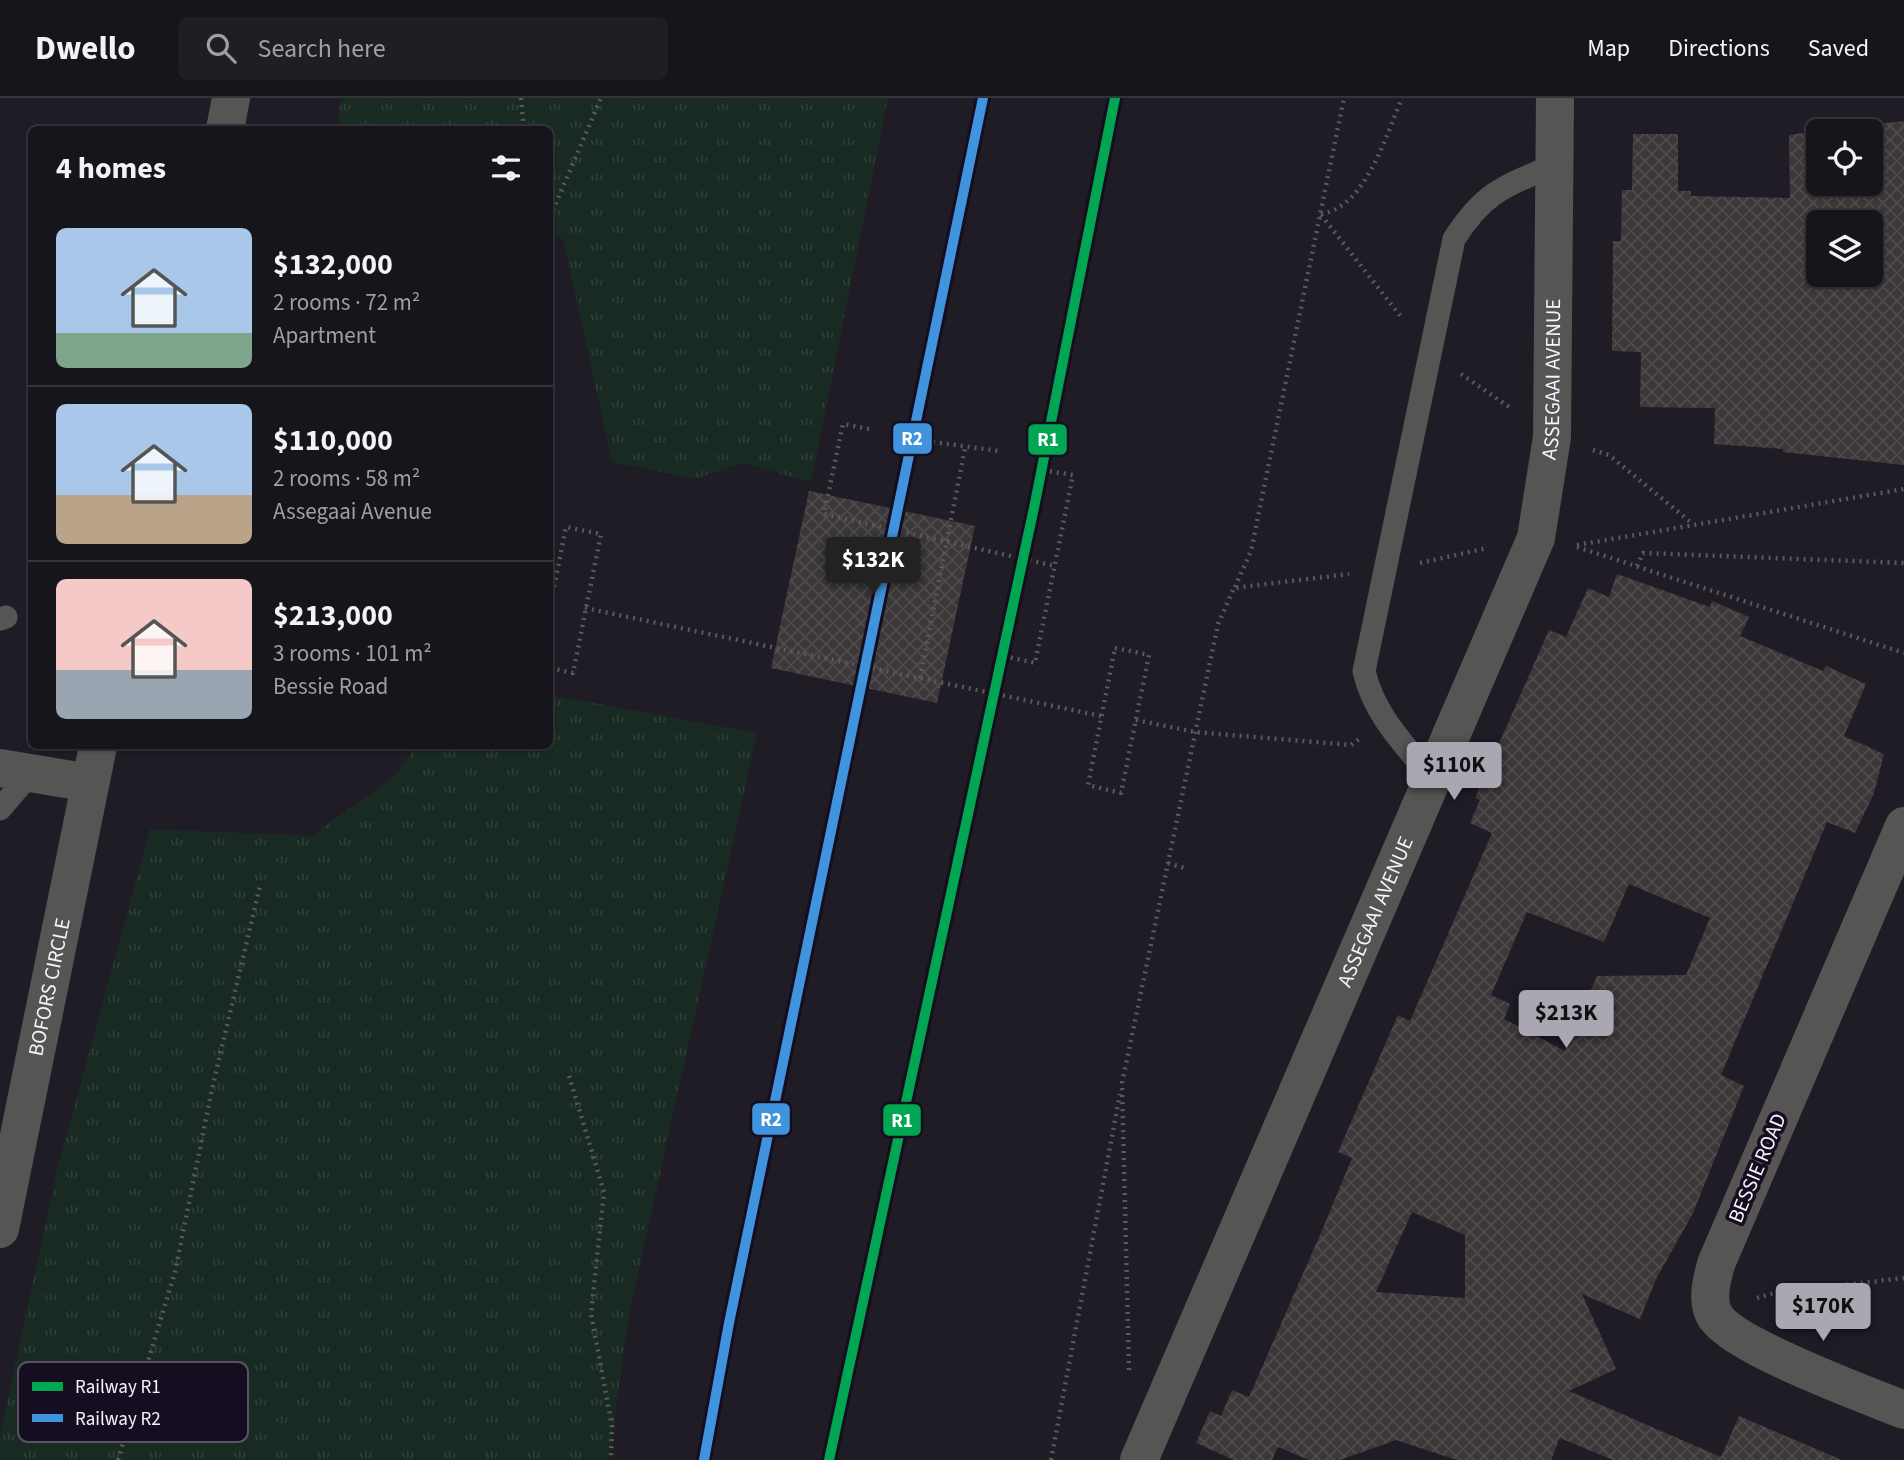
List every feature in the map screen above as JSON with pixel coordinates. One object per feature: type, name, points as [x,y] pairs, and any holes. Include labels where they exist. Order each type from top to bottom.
[{"type":"street","points":[[226,126],[231,98]]},
{"type":"street","name":"ASSEGAAI AVENUE","points":[[1139,1460],[1536,538],[1552,437],[1555,98]]},
{"type":"street","name":"BOFORS CIRCLE","points":[[0,1229],[97,749]]},
{"type":"street","points":[[16,770],[90,783]]},
{"type":"street","name":"BESSIE ROAD","points":[[1713,1312],[1710,1287],[1716,1264],[1904,826]]},
{"type":"street","points":[[1713,1312],[1727,1330],[1752,1345],[1904,1410]]},
{"type":"lane","points":[[1432,778],[1384,721],[1370,695],[1364,671],[1454,239],[1472,211],[1495,190],[1555,165]]},
{"type":"lane","points":[[0,809],[16,770]]},
{"type":"path","points":[[521,98],[524,126]]},
{"type":"path","points":[[553,210],[601,98]]},
{"type":"path","points":[[1052,1460],[1122,1083],[1218,624],[1251,551],[1344,98]]},
{"type":"path","points":[[1320,214],[1334,212],[1367,179],[1402,98]]},
{"type":"path","points":[[1320,214],[1430,352],[1552,437],[1609,455],[1693,524]]},
{"type":"path","points":[[869,429],[844,424],[824,514],[1055,566]]},
{"type":"path","points":[[926,441],[999,451]]},
{"type":"path","points":[[919,678],[965,448]]},
{"type":"path","points":[[1004,656],[1035,663],[1055,566],[1073,475],[1042,470]]},
{"type":"path","points":[[1904,489],[1572,546],[1904,653]]},
{"type":"path","points":[[553,586],[566,527],[601,534],[573,673],[553,669]]},
{"type":"path","points":[[1234,587],[1385,570],[1536,538]]},
{"type":"path","points":[[1637,566],[1643,553],[1904,563]]},
{"type":"path","points":[[585,608],[1101,716]]},
{"type":"path","points":[[1115,648],[1149,655],[1136,720],[1121,793],[1088,785],[1115,648]]},
{"type":"path","points":[[1136,720],[1195,732],[1351,745],[1384,721]]},
{"type":"path","points":[[1168,863],[1184,868]]},
{"type":"path","points":[[148,1362],[175,1272],[212,1089],[260,886]]},
{"type":"path","points":[[569,1076],[604,1192],[591,1314],[612,1426],[611,1460]]},
{"type":"path","points":[[1122,1083],[1129,1375]]},
{"type":"path","points":[[1713,1312],[1774,1293],[1904,1278]]},
{"type":"path","points":[[118,1460],[123,1442]]},
{"type":"green space","points":[[341,98],[888,98],[811,482],[742,463],[695,479],[612,462],[563,239],[553,236],[553,126],[337,126]]},
{"type":"green space","points":[[553,696],[757,733],[629,1315],[609,1460],[0,1460],[0,1435],[57,1170],[150,829],[311,836],[394,777],[414,749],[553,749]]},
{"type":"building","points":[[1904,121],[1904,465],[1783,452],[1783,449],[1714,444],[1715,408],[1640,407],[1641,352],[1612,351],[1613,241],[1621,241],[1622,190],[1632,190],[1633,134],[1678,134],[1678,191],[1691,191],[1691,196],[1790,198],[1789,135],[1806,133],[1806,196],[1883,196],[1883,123]]},
{"type":"building","points":[[809,491],[975,526],[937,703],[771,668]]},
{"type":"building","points":[[1617,574],[1710,607],[1712,601],[1749,617],[1740,636],[1823,671],[1826,666],[1866,684],[1844,736],[1884,754],[1874,793],[1855,833],[1827,822],[1721,1075],[1744,1086],[1693,1213],[1656,1279],[1640,1319],[1582,1294],[1616,1369],[1569,1391],[1721,1457],[1739,1416],[1842,1460],[1613,1460],[1560,1438],[1551,1460],[1457,1460],[1396,1440],[1340,1460],[1309,1460],[1278,1447],[1272,1460],[1234,1460],[1196,1443],[1210,1411],[1221,1416],[1232,1390],[1249,1397],[1323,1228],[1352,1158],[1338,1152],[1398,1015],[1410,1021],[1492,833],[1470,823],[1480,800],[1475,798],[1549,630],[1566,637],[1588,588],[1609,597]],"holes":[[[1629,884],[1710,918],[1686,975],[1597,976],[1565,1051],[1504,1019],[1510,1004],[1491,995],[1527,912],[1604,942]],[[1412,1212],[1465,1235],[1465,1298],[1376,1292]]]},
{"type":"rail line","name":"R2","points":[[704,1460],[729,1323],[983,98]]},
{"type":"rail line","name":"R1","points":[[829,1460],[1035,503],[1115,98]]}]
